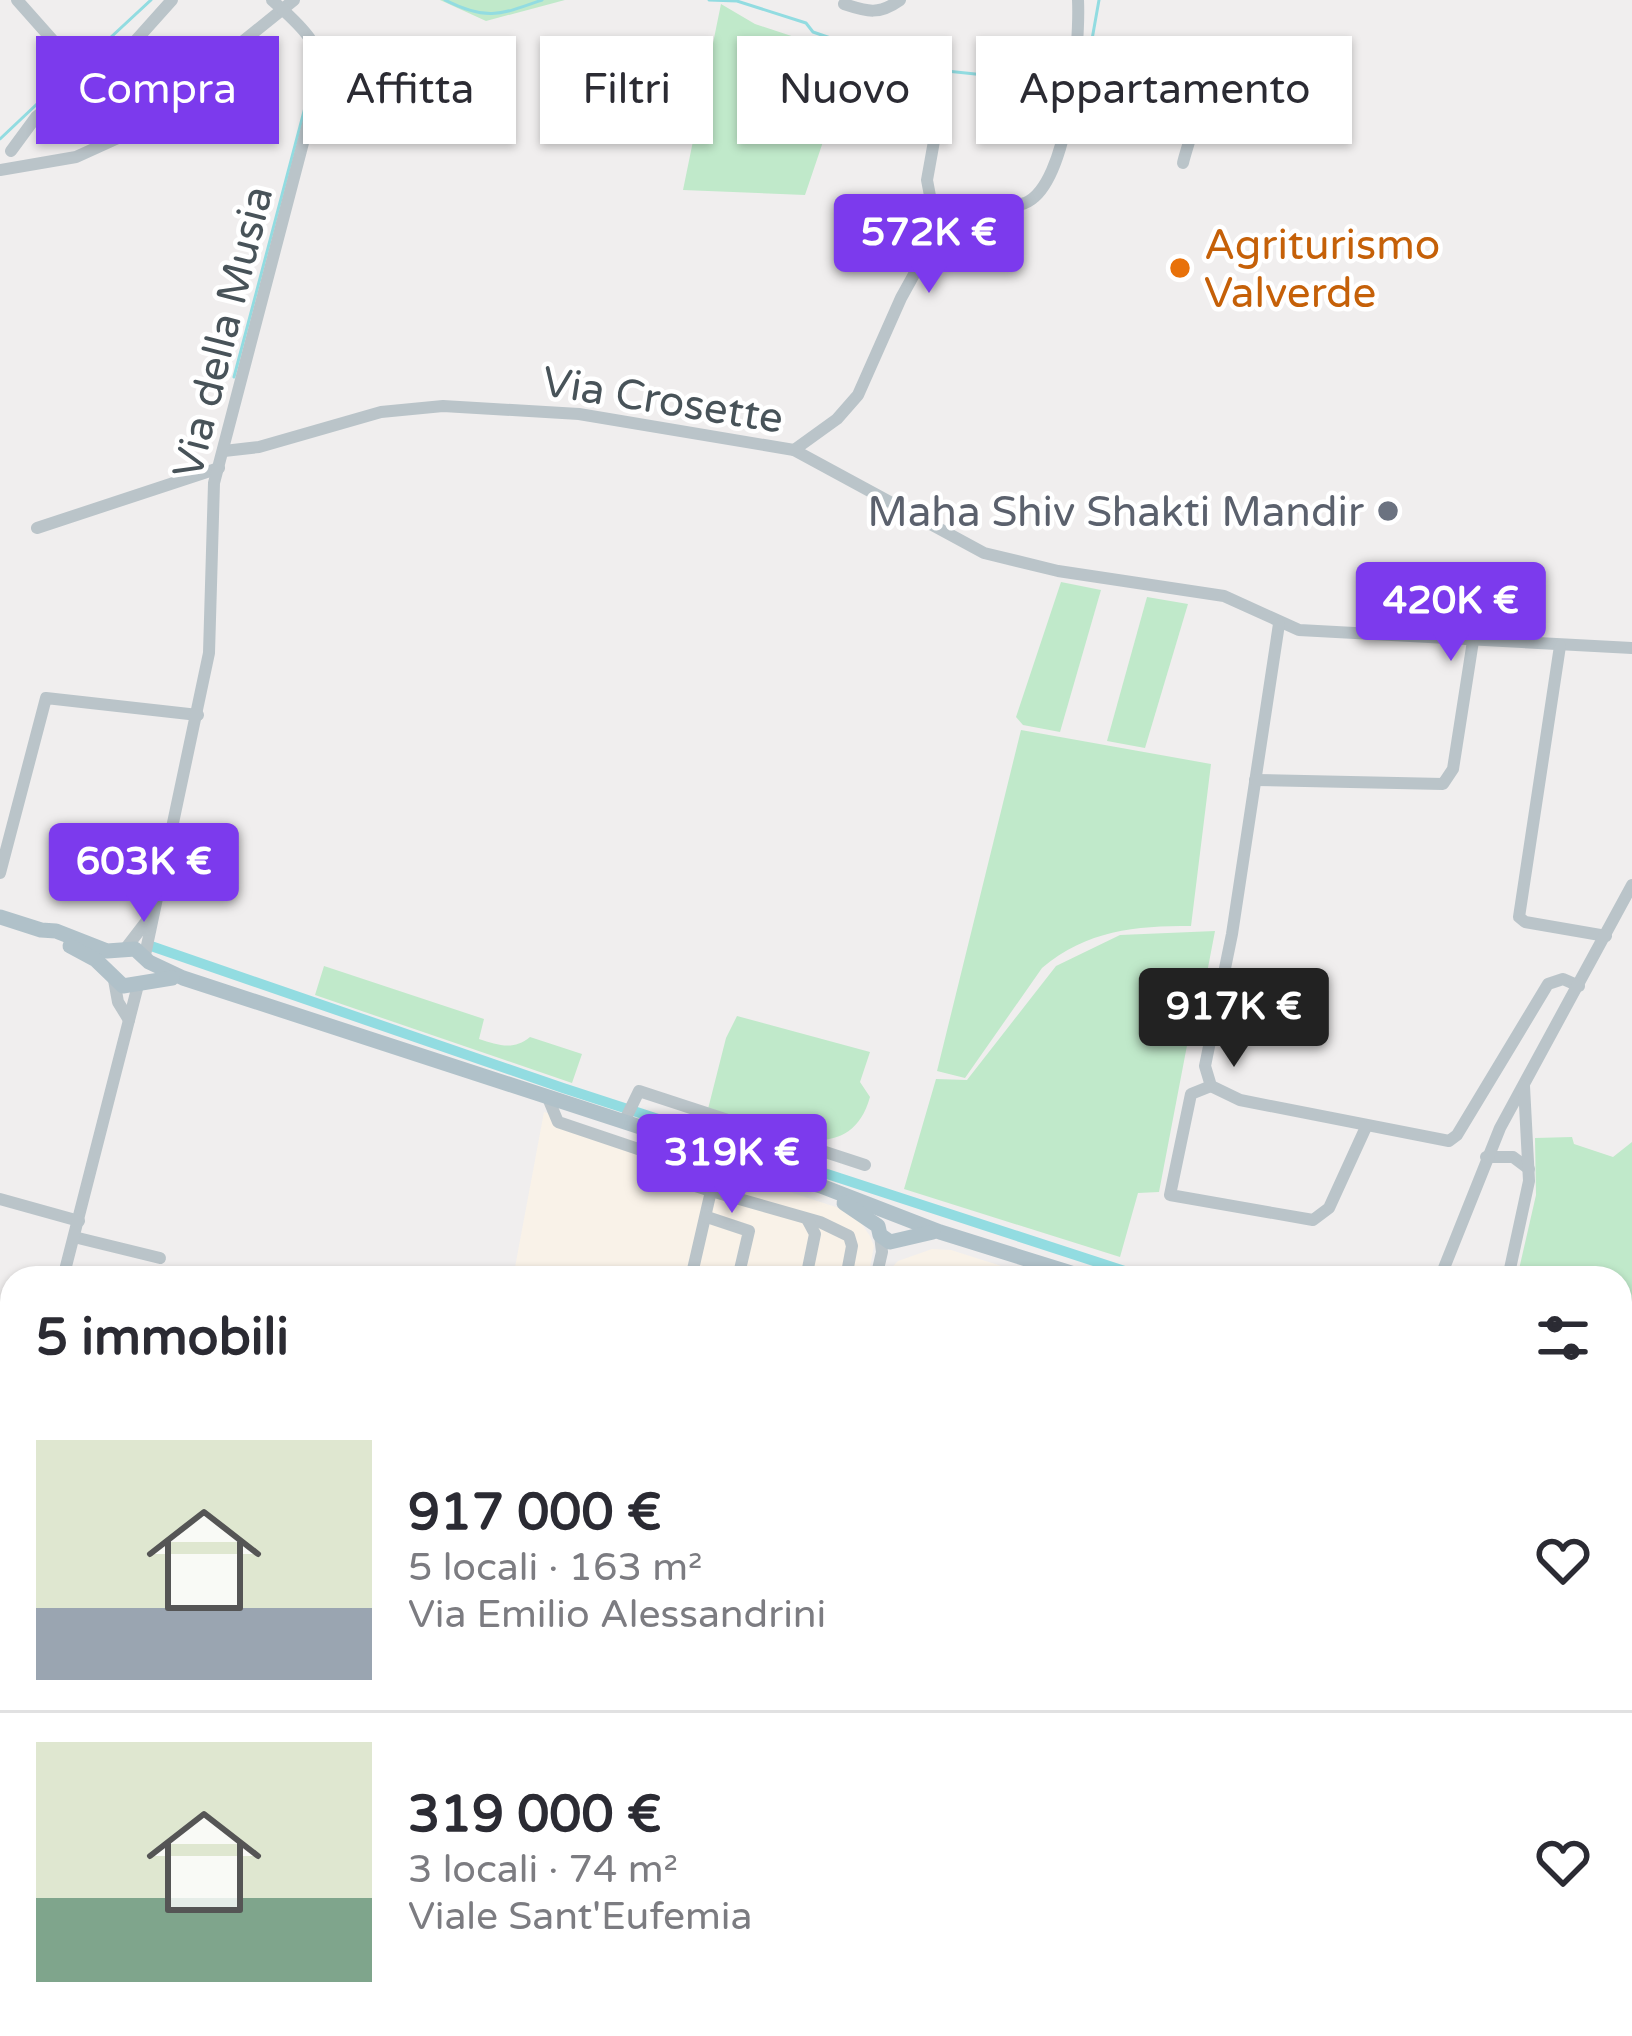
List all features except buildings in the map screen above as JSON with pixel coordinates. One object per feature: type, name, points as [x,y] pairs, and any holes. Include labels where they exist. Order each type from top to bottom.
[{"type":"main road","points":[[0,917],[87,954],[123,986],[183,978]]},
{"type":"main road","points":[[41,931],[122,950],[183,978],[548,1098],[626,1118],[940,1232],[1049,1266]]},
{"type":"main road","points":[[112,976],[112,959],[122,950]]},
{"type":"main road","points":[[142,983],[147,959]]},
{"type":"main road","points":[[775,1173],[854,1208],[886,1240],[940,1232]]},
{"type":"main road","points":[[879,1230],[881,1219],[897,1215]]},
{"type":"main road","points":[[897,1215],[908,1228],[902,1238]]},
{"type":"street","points":[[17,0],[49,36]]},
{"type":"street","points":[[140,36],[172,0]]},
{"type":"street","points":[[844,4],[868,12],[885,11],[900,0]]},
{"type":"street","points":[[1074,1],[1079,36]]},
{"type":"street","points":[[0,170],[76,157],[131,132],[283,3]]},
{"type":"street","name":"Via della Musia","points":[[147,959],[209,653],[213,497],[320,78],[316,46],[283,3]]},
{"type":"street","points":[[11,151],[36,117]]},
{"type":"street","points":[[794,450],[837,419],[859,395],[901,298],[933,240],[927,180],[933,144]]},
{"type":"street","points":[[933,210],[960,200],[1001,207],[1036,197],[1059,163],[1062,144]]},
{"type":"street","points":[[1183,164],[1187,144]]},
{"type":"street","name":"Via Crosette","points":[[224,451],[259,447],[381,412],[443,406],[579,414],[794,450],[984,553],[1058,571],[1224,596],[1279,624],[1322,633],[1632,648]]},
{"type":"street","points":[[37,528],[219,468]]},
{"type":"street","points":[[1279,624],[1232,934],[1205,1066],[1211,1086],[1240,1100],[1444,1142],[1453,1139],[1548,984],[1563,979],[1579,986]]},
{"type":"street","points":[[1255,780],[1443,784],[1454,769],[1474,641]]},
{"type":"street","points":[[1560,646],[1519,914],[1525,922],[1606,936]]},
{"type":"street","points":[[0,873],[46,698],[197,716]]},
{"type":"street","points":[[1445,1266],[1486,1157],[1632,885]]},
{"type":"street","name":"Via della Musia","points":[[122,950],[154,912]]},
{"type":"street","points":[[112,976],[118,1002],[129,1020]]},
{"type":"street","points":[[66,1266],[142,983]]},
{"type":"street","points":[[1511,1266],[1528,1198],[1525,1078]]},
{"type":"street","points":[[1211,1086],[1191,1094],[1170,1195],[1313,1220],[1331,1204],[1366,1127]]},
{"type":"street","points":[[626,1118],[636,1092],[641,1091],[865,1165]]},
{"type":"street","points":[[548,1098],[558,1122],[650,1154],[658,1174],[848,1236],[852,1242],[848,1266]]},
{"type":"street","points":[[694,1266],[707,1216],[709,1150]]},
{"type":"street","points":[[1486,1157],[1507,1156],[1529,1169]]},
{"type":"street","points":[[0,1199],[79,1221]]},
{"type":"street","points":[[707,1216],[749,1231],[741,1266]]},
{"type":"street","points":[[807,1220],[815,1234],[808,1266]]},
{"type":"street","points":[[815,1234],[832,1228]]},
{"type":"street","points":[[877,1266],[879,1230]]},
{"type":"street","points":[[74,1237],[160,1258]]},
{"type":"street","points":[[883,1266],[902,1238]]},
{"type":"street","points":[[0,1468],[0,1497]]},
{"type":"shaded area","points":[[544,1112],[842,1209],[857,1217],[874,1246],[870,1266],[515,1266]]},
{"type":"shaded area","points":[[932,1249],[1001,1266],[893,1266]]},
{"type":"green space","points":[[440,0],[565,0],[486,21]]},
{"type":"green space","points":[[721,4],[755,24],[791,36],[737,36],[737,144],[822,144],[805,195],[683,190],[692,144],[713,144],[713,43]]},
{"type":"green space","points":[[1061,582],[1101,590],[1060,732],[1023,725],[1016,717]]},
{"type":"green space","points":[[1147,597],[1188,604],[1145,748],[1107,741]]},
{"type":"green space","points":[[1021,730],[1211,764],[1191,926],[1112,933],[1059,955],[1042,968],[965,1078],[937,1071]]},
{"type":"green space","points":[[1215,931],[1198,1020],[1189,1035],[1159,1192],[1138,1193],[1120,1257],[904,1189],[936,1079],[967,1080],[1056,966],[1120,935]]},
{"type":"green space","points":[[324,966],[484,1019],[479,1039],[511,1045],[530,1037],[582,1054],[572,1083],[315,995]]},
{"type":"green space","points":[[737,1016],[870,1052],[860,1082],[870,1097],[859,1121],[843,1135],[800,1139],[708,1109],[726,1038]]},
{"type":"green space","points":[[1572,1137],[1574,1144],[1613,1157],[1632,1142],[1632,1266],[1520,1266],[1536,1195],[1535,1138]]},
{"type":"waterway","points":[[112,36],[151,0]]},
{"type":"waterway","points":[[445,0],[493,14],[542,0]]},
{"type":"waterway","points":[[709,0],[737,1],[806,23],[813,32],[918,68],[976,74]]},
{"type":"waterway","points":[[1093,36],[1099,0]]},
{"type":"waterway","points":[[0,139],[36,105]]},
{"type":"waterway","points":[[234,377],[303,115]]},
{"type":"waterway","points":[[151,946],[563,1088],[1109,1266]]},
{"type":"place","name":"Agriturismo Valverde","points":[[1180,268]]},
{"type":"place","name":"Maha Shiv Shakti Mandir","points":[[1388,511]]}]
